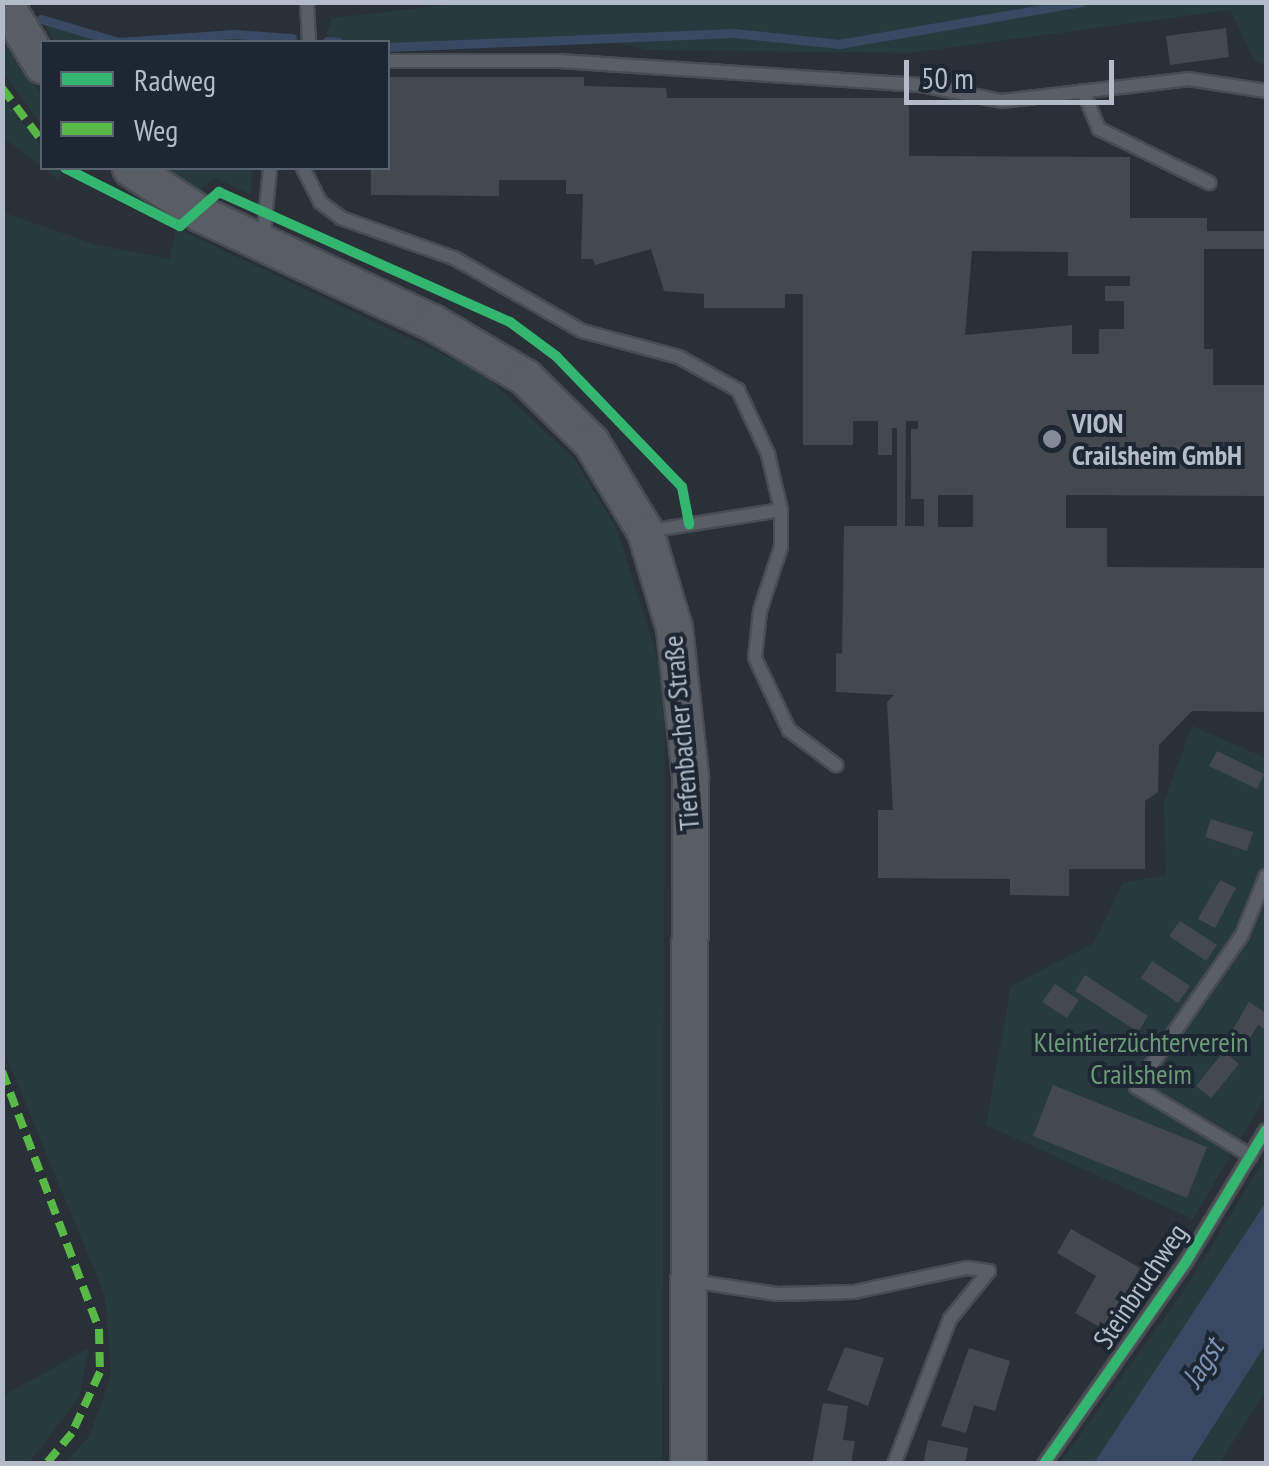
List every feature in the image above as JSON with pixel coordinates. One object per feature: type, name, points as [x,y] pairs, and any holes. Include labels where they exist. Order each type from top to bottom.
[{"type":"main road","points":[[4,2],[38,58]]},
{"type":"main road","points":[[16,2],[38,58]]},
{"type":"main road","name":"Tiefenbacher Straße","points":[[133,170],[263,247],[432,322],[525,377],[591,442],[645,531],[674,628],[690,776],[688,1464]]},
{"type":"lane","points":[[307,2],[308,40]]},
{"type":"lane","points":[[390,61],[560,61],[921,85],[990,100],[1188,79],[1266,91]]},
{"type":"lane","points":[[1083,90],[1099,129],[1209,183]]},
{"type":"lane","points":[[263,247],[270,170]]},
{"type":"lane","points":[[303,170],[320,202],[342,218],[498,278],[608,342],[679,356],[716,372],[754,416],[781,510],[781,547],[760,610],[755,658],[788,730],[836,765]]},
{"type":"lane","points":[[645,531],[781,510]]},
{"type":"lane","points":[[1250,1156],[1136,1087],[1242,935],[1266,876]]},
{"type":"lane","name":"Steinbruchweg","points":[[1044,1464],[1186,1262],[1266,1130]]},
{"type":"lane","points":[[690,1280],[777,1294],[854,1292],[967,1268],[989,1271],[950,1319],[894,1464]]},
{"type":"green space","points":[[464,3],[1266,3],[1266,65],[1255,61],[1230,10],[909,53],[648,50],[602,39],[390,47],[390,40],[331,40],[327,32],[332,18]]},
{"type":"green space","points":[[40,14],[118,38],[233,31],[298,35],[294,40],[53,40]]},
{"type":"green space","points":[[2,23],[40,94],[40,123],[3,72]]},
{"type":"green space","points":[[2,97],[40,144],[40,165],[3,137]]},
{"type":"green space","points":[[46,170],[61,171],[59,180]]},
{"type":"green space","points":[[168,170],[252,170],[251,194],[215,178],[198,191]]},
{"type":"green space","points":[[2,212],[94,244],[170,259],[176,228],[484,374],[574,459],[616,527],[665,682],[662,1463],[65,1463],[90,1435],[111,1375],[105,1296],[3,1049]]},
{"type":"green space","name":"Kleintierzüchterverein Crailsheim","points":[[1192,726],[1266,758],[1266,1096],[1193,1219],[986,1125],[1011,986],[1094,943],[1123,883],[1166,875],[1164,803]]},
{"type":"green space","points":[[1266,1156],[1266,1202],[1129,1415],[1094,1463],[1060,1463],[1188,1285]]},
{"type":"green space","points":[[1266,1344],[1266,1390],[1220,1463],[1190,1464]]},
{"type":"green space","points":[[89,1348],[79,1397],[29,1463],[3,1463],[3,1396]]},
{"type":"water","name":"Jagst","points":[[1266,1202],[1266,1344],[1190,1463],[1094,1463]]},
{"type":"building","points":[[1226,28],[1229,57],[1170,65],[1166,36]]},
{"type":"building","points":[[390,77],[584,77],[584,86],[666,88],[667,98],[909,98],[909,156],[1130,157],[1130,218],[1207,218],[1207,231],[1266,231],[1266,249],[1204,249],[1204,349],[1213,349],[1213,385],[1266,385],[1266,496],[1066,495],[1066,528],[1107,528],[1107,567],[1266,568],[1266,712],[1192,711],[1159,745],[1158,792],[1145,801],[1145,869],[1069,869],[1069,896],[1010,895],[1010,879],[878,878],[878,810],[893,810],[887,702],[894,695],[836,692],[836,653],[842,654],[844,526],[897,526],[897,428],[892,428],[892,455],[878,455],[878,421],[853,421],[853,445],[803,445],[803,294],[785,294],[785,308],[704,308],[704,294],[664,291],[651,249],[595,265],[593,259],[581,259],[583,194],[566,194],[566,180],[499,180],[499,196],[371,195],[371,170],[390,170]],"holes":[[[972,251],[1068,252],[1068,276],[1130,276],[1130,286],[1105,286],[1105,301],[1124,301],[1124,329],[1099,329],[1099,354],[1072,354],[1072,325],[965,335]],[[906,421],[918,421],[918,429],[911,429],[911,499],[924,499],[924,526],[905,526]],[[938,495],[973,495],[973,527],[938,527]]]},
{"type":"building","points":[[1217,751],[1264,774],[1257,789],[1209,766]]},
{"type":"building","points":[[1211,819],[1253,832],[1247,851],[1205,837]]},
{"type":"building","points":[[1220,880],[1236,888],[1215,928],[1198,919]]},
{"type":"building","points":[[1180,921],[1217,945],[1206,961],[1169,936]]},
{"type":"building","points":[[1152,961],[1190,986],[1178,1003],[1141,978]]},
{"type":"building","points":[[1085,975],[1148,1016],[1138,1032],[1075,991]]},
{"type":"building","points":[[1055,984],[1079,1000],[1067,1018],[1042,1002]]},
{"type":"building","points":[[1249,1002],[1266,1013],[1266,1030],[1258,1025],[1242,1051],[1226,1041]]},
{"type":"building","points":[[1224,1051],[1239,1064],[1211,1098],[1196,1086]]},
{"type":"building","points":[[1053,1085],[1207,1147],[1187,1198],[1033,1136]]},
{"type":"building","points":[[1071,1229],[1140,1268],[1105,1330],[1075,1313],[1096,1276],[1057,1253]]},
{"type":"building","points":[[845,1347],[884,1358],[868,1406],[827,1390]]},
{"type":"building","points":[[969,1348],[1010,1361],[995,1411],[974,1405],[966,1433],[941,1426]]},
{"type":"building","points":[[823,1403],[848,1406],[843,1440],[855,1441],[851,1464],[812,1464]]},
{"type":"building","points":[[928,1440],[968,1448],[965,1464],[923,1464]]},
{"type":"waterway","points":[[390,47],[734,33],[839,44],[1081,2]]},
{"type":"waterway","points":[[41,19],[111,40]]},
{"type":"waterway","points":[[147,40],[234,34],[292,38]]},
{"type":"marked path","points":[[2,88],[40,138]]},
{"type":"marked path","points":[[2,1071],[99,1329],[100,1372],[72,1433],[46,1464]]},
{"type":"cycle path","points":[[69,170],[180,226],[219,192],[510,322],[556,356],[682,487],[689,524]]},
{"type":"cycle path","points":[[1044,1464],[1186,1262],[1266,1130]]},
{"type":"place","name":"VION Crailsheim GmbH","points":[[1052,439]]}]
